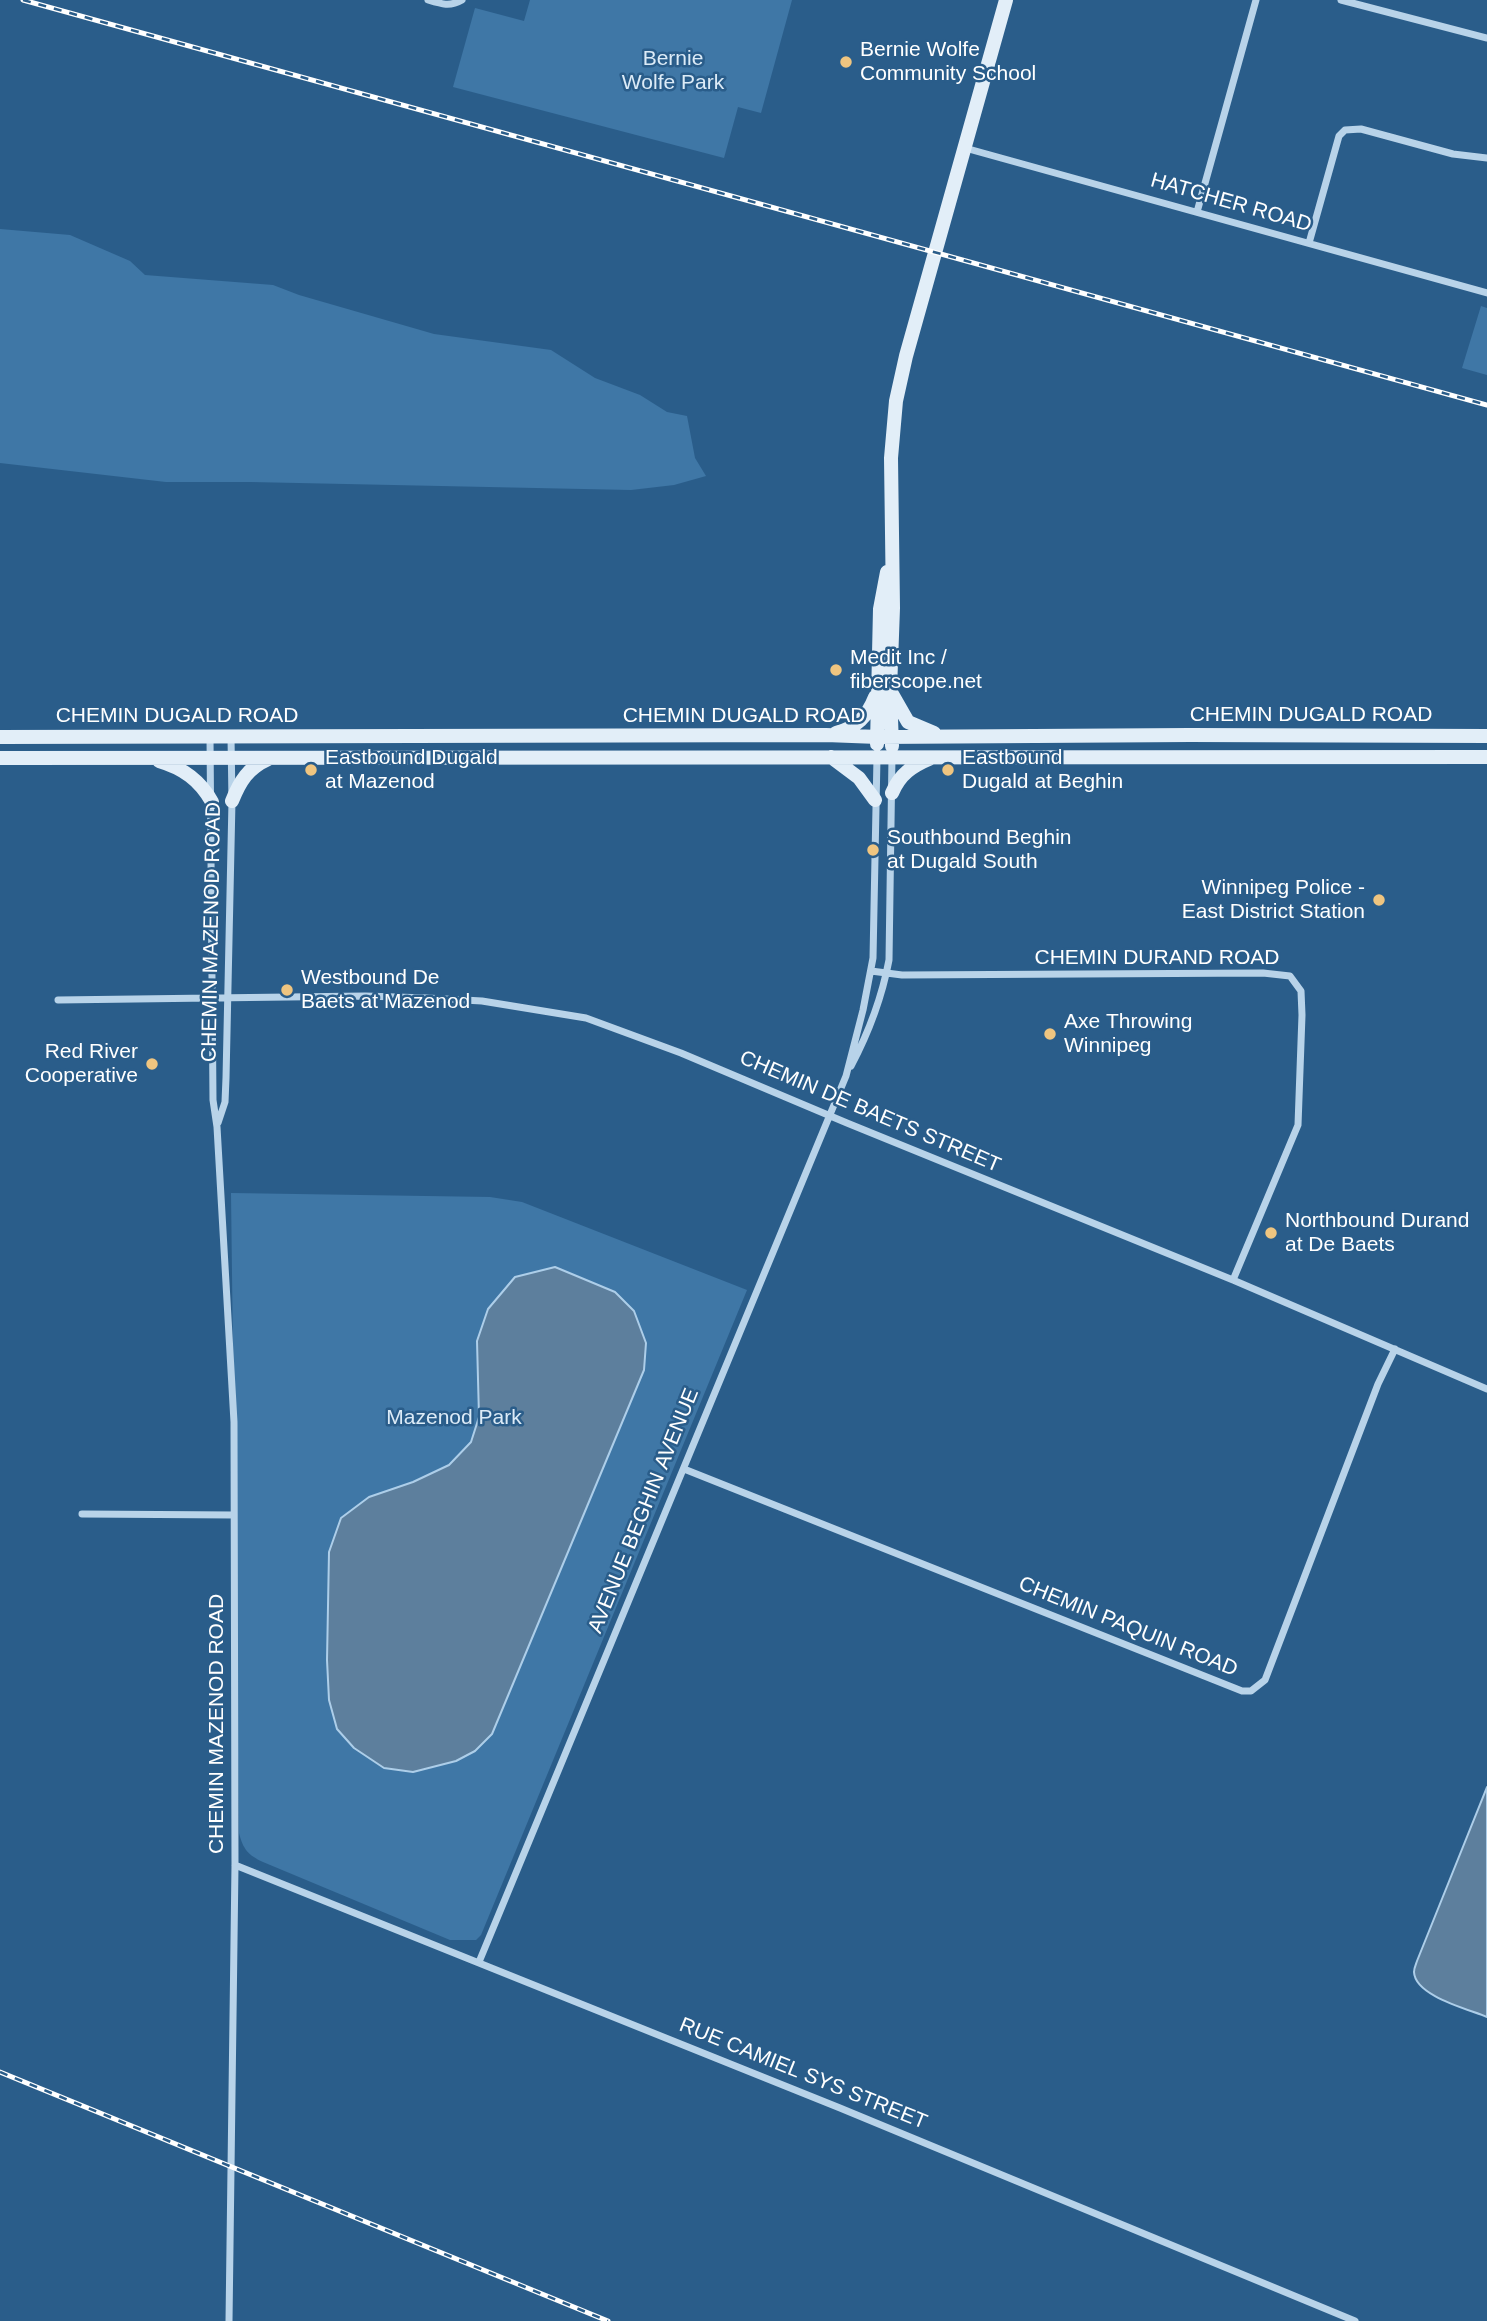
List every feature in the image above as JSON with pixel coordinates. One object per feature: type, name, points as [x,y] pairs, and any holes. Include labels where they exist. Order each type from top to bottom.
[{"type":"main road","name":"AVENUE BEGHIN AVENUE","points":[[884,756],[884,690],[893,608],[891,543],[896,401],[906,356],[1006,0]]},
{"type":"main road","points":[[826,735],[848,730],[862,722],[884,690],[908,722],[946,737]]},
{"type":"main road","name":"CHEMIN DUGALD ROAD","points":[[0,737],[946,737],[1190,734],[1487,736]]},
{"type":"main road","points":[[891,793],[909,768],[936,756]]},
{"type":"main road","points":[[144,757],[173,765],[193,776],[212,802]]},
{"type":"main road","points":[[232,802],[239,783],[247,773],[257,764],[274,757]]},
{"type":"main road","points":[[831,757],[859,778],[875,800]]},
{"type":"main road","name":"CHEMIN DUGALD ROAD","points":[[0,758],[1487,757]]},
{"type":"street","points":[[428,0],[445,5],[462,0]]},
{"type":"street","points":[[1197,212],[1256,0]]},
{"type":"street","points":[[1341,0],[1487,38]]},
{"type":"street","points":[[1310,243],[1339,136],[1345,130],[1362,129],[1452,154],[1487,158]]},
{"type":"street","name":"HATCHER ROAD","points":[[965,148],[1487,293]]},
{"type":"street","name":"CHEMIN MAZENOD ROAD","points":[[210,737],[210,1000],[213,1100],[217,1127],[234,1422],[235,1865],[229,2321]]},
{"type":"street","name":"CHEMIN MAZENOD ROAD","points":[[217,1127],[225,1102],[231,737]]},
{"type":"street","name":"AVENUE BEGHIN AVENUE","points":[[479,1962],[883,991],[891,931],[891,793],[884,756]]},
{"type":"street","name":"AVENUE BEGHIN AVENUE","points":[[846,1076],[871,971],[875,800],[884,756]]},
{"type":"street","name":"CHEMIN DURAND ROAD","points":[[871,971],[1263,973],[1290,976],[1301,991],[1298,1125],[1233,1280]]},
{"type":"street","name":"CHEMIN DE BAETS STREET","points":[[58,1000],[365,996],[427,998],[482,1000],[586,1018],[681,1053],[1233,1280],[1487,1389]]},
{"type":"street","name":"CHEMIN PAQUIN ROAD","points":[[684,1469],[1242,1691],[1251,1690],[1265,1681],[1378,1384],[1395,1349]]},
{"type":"street","points":[[82,1514],[234,1515]]},
{"type":"street","name":"RUE CAMIEL SYS STREET","points":[[235,1865],[1144,2232],[1355,2321]]},
{"type":"green space","name":"Bernie Wolfe Park","points":[[530,0],[792,0],[761,113],[738,107],[724,158],[453,87],[475,8],[524,21]]},
{"type":"green space","points":[[0,229],[70,235],[130,261],[145,275],[273,285],[434,334],[551,350],[595,378],[640,395],[667,412],[687,416],[695,458],[706,476],[674,485],[631,490],[166,482],[0,463]]},
{"type":"green space","points":[[1481,306],[1487,308],[1487,375],[1462,368]]},
{"type":"green space","name":"Mazenod Park","points":[[231,1193],[490,1197],[522,1202],[747,1290],[481,1935],[476,1940],[450,1940],[263,1862],[247,1851],[239,1833]]},
{"type":"shaded area","points":[[555,1267],[615,1292],[634,1311],[646,1343],[644,1370],[492,1734],[475,1751],[456,1761],[413,1772],[384,1768],[354,1748],[337,1729],[329,1700],[329,1552],[341,1518],[369,1497],[413,1482],[449,1465],[471,1442],[479,1417],[477,1341],[488,1309],[515,1277]]},
{"type":"shaded area","points":[[1487,1787],[1487,2017],[1433,1995],[1423,1988],[1414,1972]]},
{"type":"railway","points":[[23,0],[1487,405]]},
{"type":"railway","points":[[0,2072],[608,2321]]},
{"type":"place","name":"Bernie Wolfe Community School","points":[[846,62]]},
{"type":"place","name":"Medit Inc / fiberscope.net","points":[[836,670]]},
{"type":"place","name":"Eastbound Dugald at Mazenod","points":[[311,770]]},
{"type":"place","name":"Eastbound Dugald at Beghin","points":[[948,770]]},
{"type":"place","name":"Southbound Beghin at Dugald South","points":[[873,850]]},
{"type":"place","name":"Winnipeg Police - East District Station","points":[[1379,900]]},
{"type":"place","name":"Westbound De Baets at Mazenod","points":[[287,990]]},
{"type":"place","name":"Axe Throwing Winnipeg","points":[[1050,1034]]},
{"type":"place","name":"Red River Cooperative","points":[[152,1064]]},
{"type":"place","name":"Northbound Durand at De Baets","points":[[1271,1233]]}]
